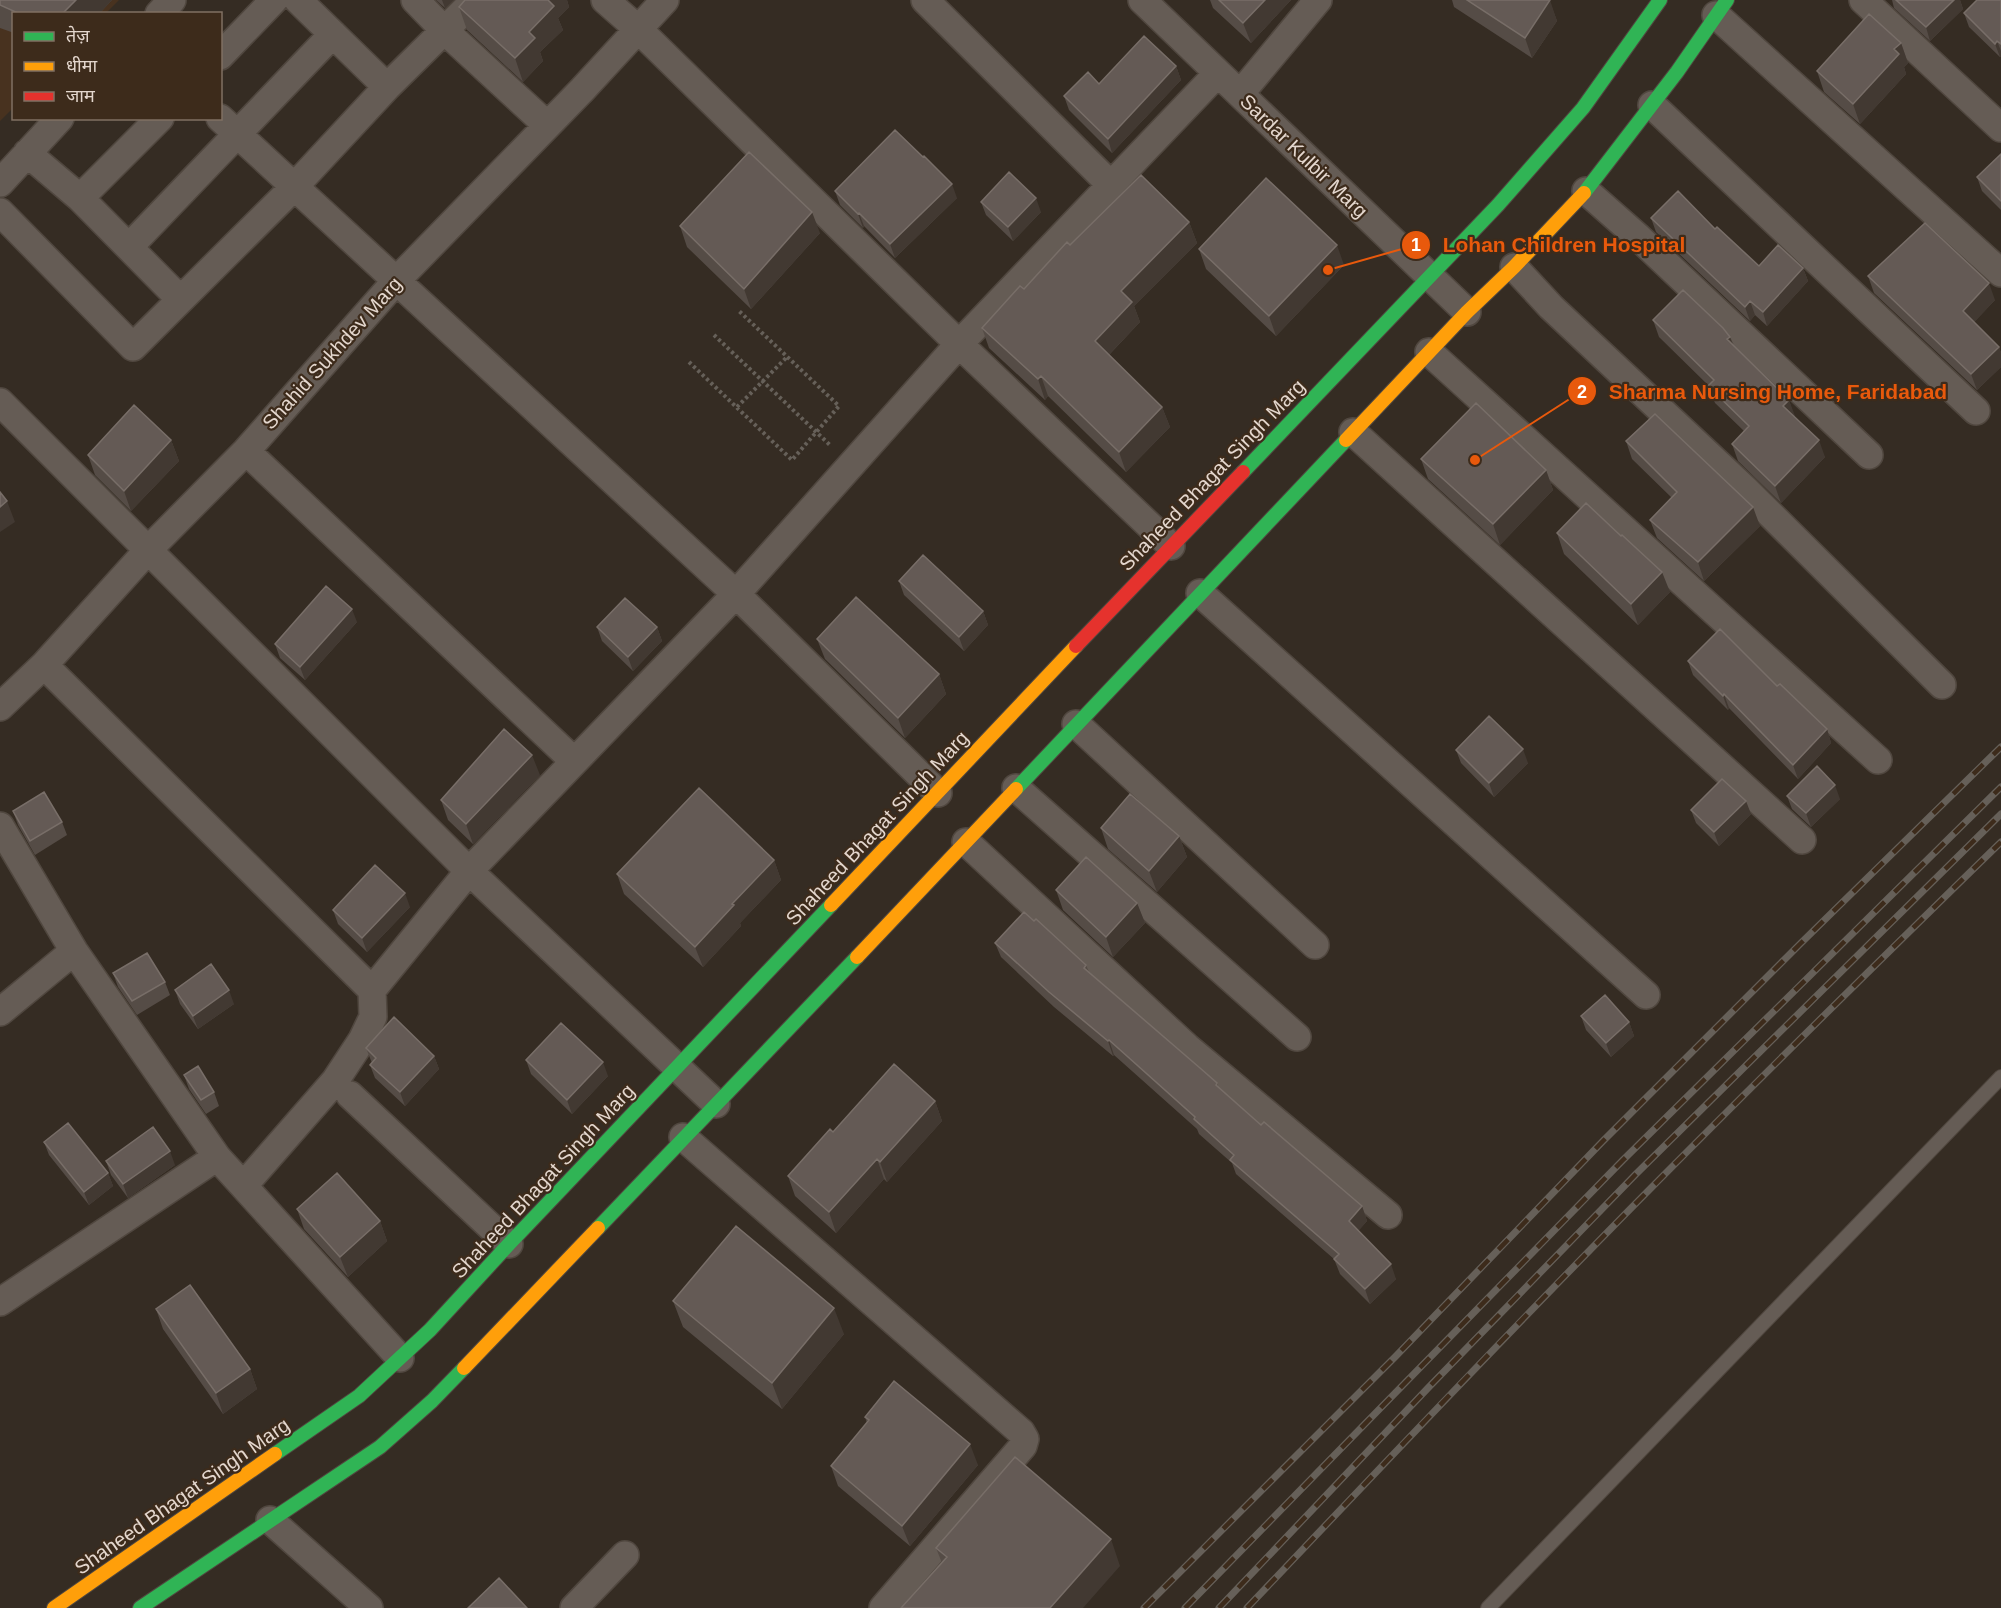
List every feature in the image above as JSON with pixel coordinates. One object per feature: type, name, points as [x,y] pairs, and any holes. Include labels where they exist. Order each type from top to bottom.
[{"type":"street","points":[[161,12],[171,0]]},
{"type":"street","points":[[222,54],[273,0]]},
{"type":"street","points":[[298,0],[387,87]]},
{"type":"street","points":[[415,0],[445,31],[547,125]]},
{"type":"street","points":[[0,212],[133,347],[294,187],[387,87],[475,0]]},
{"type":"street","points":[[605,0],[638,29],[959,344],[1171,546]]},
{"type":"street","name":"Shahid Sukhdev Marg","points":[[0,707],[44,665],[148,549],[246,451],[396,281],[582,90],[665,0]]},
{"type":"street","points":[[925,0],[1111,185]]},
{"type":"street","name":"Sardar Kulbir Marg","points":[[1142,0],[1467,312]]},
{"type":"street","points":[[1240,94],[1317,0]]},
{"type":"street","name":"Shaheed Bhagat Singh Marg","points":[[54,1608],[359,1396],[430,1330],[991,735],[1498,205],[1584,108],[1660,0]]},
{"type":"street","points":[[1863,0],[2001,128]]},
{"type":"street","points":[[140,1608],[380,1447],[432,1401],[966,842],[1467,312],[1514,267],[1586,191],[1722,8],[2001,273]]},
{"type":"street","points":[[129,247],[229,127],[333,34]]},
{"type":"street","points":[[244,1185],[335,1081],[362,1040],[373,1017],[372,990],[470,871],[735,594],[959,344],[1218,73]]},
{"type":"street","points":[[1652,105],[1976,411]]},
{"type":"street","points":[[0,183],[58,120]]},
{"type":"street","points":[[80,198],[158,120]]},
{"type":"street","points":[[229,127],[735,594],[938,793]]},
{"type":"street","points":[[27,153],[80,198],[180,299]]},
{"type":"street","points":[[1586,191],[1637,236],[1869,455]]},
{"type":"street","points":[[1514,267],[1551,307],[1744,488],[1942,685]]},
{"type":"street","points":[[1429,352],[1878,760]]},
{"type":"street","points":[[0,402],[470,871],[716,1104]]},
{"type":"street","points":[[1353,432],[1802,840]]},
{"type":"street","points":[[246,451],[574,761]]},
{"type":"street","points":[[1200,593],[1646,995]]},
{"type":"street","points":[[44,665],[372,990]]},
{"type":"street","points":[[1076,724],[1315,945]]},
{"type":"street","points":[[1016,788],[1297,1037]]},
{"type":"street","points":[[0,826],[74,951],[217,1157],[400,1358]]},
{"type":"street","points":[[966,842],[1187,1047],[1388,1215]]},
{"type":"street","points":[[0,1012],[74,951]]},
{"type":"street","points":[[350,1095],[509,1244]]},
{"type":"street","points":[[683,1137],[1021,1432],[1025,1439],[1023,1446],[883,1608]]},
{"type":"street","points":[[0,1302],[217,1157]]},
{"type":"street","points":[[270,1520],[369,1608]]},
{"type":"street","points":[[574,1608],[625,1555]]},
{"type":"lane","points":[[1488,1608],[2001,1077]]},
{"type":"path","points":[[689,362],[792,460],[839,406],[738,310]]},
{"type":"path","points":[[714,335],[851,465]]},
{"type":"path","points":[[737,407],[787,357]]},
{"type":"shaded area","points":[[0,0],[119,0],[107,12],[12,12],[12,109],[0,121]]},
{"type":"building","points":[[0,0],[76,0],[64,12],[16,12],[0,5]]},
{"type":"building","points":[[465,0],[548,0],[554,6],[529,32],[535,38],[515,58],[459,7]]},
{"type":"building","points":[[1219,0],[1265,0],[1243,23]]},
{"type":"building","points":[[1467,0],[1550,0],[1525,38]]},
{"type":"building","points":[[1896,0],[1954,0],[1926,27]]},
{"type":"building","points":[[1977,0],[2001,0],[2001,44],[1997,41],[1995,44],[1964,13]]},
{"type":"building","points":[[1869,14],[1901,43],[1894,49],[1899,54],[1853,104],[1817,71]]},
{"type":"building","points":[[1144,36],[1176,66],[1108,139],[1064,96],[1088,72],[1099,84]]},
{"type":"building","points":[[895,130],[952,184],[890,244],[835,191]]},
{"type":"building","points":[[749,152],[812,212],[744,289],[680,226]]},
{"type":"building","points":[[2001,154],[2001,201],[1977,177]]},
{"type":"building","points":[[1009,172],[1036,198],[1008,227],[981,202]]},
{"type":"building","points":[[1141,175],[1189,222],[1121,291],[1132,302],[1095,341],[1162,407],[1119,452],[1041,376],[1038,379],[982,328],[1020,286],[1024,289],[1067,242],[1070,245]]},
{"type":"building","points":[[1266,178],[1337,245],[1269,316],[1199,249]]},
{"type":"building","points":[[1678,191],[1715,229],[1717,227],[1759,266],[1778,245],[1803,268],[1763,312],[1750,301],[1745,307],[1651,218]]},
{"type":"building","points":[[1925,223],[1989,283],[1963,311],[1999,347],[1971,374],[1868,276]]},
{"type":"building","points":[[1683,290],[1723,328],[1730,337],[1727,339],[1789,400],[1783,406],[1819,440],[1775,486],[1732,444],[1749,426],[1708,386],[1714,380],[1653,320]]},
{"type":"building","points":[[1476,403],[1546,470],[1493,524],[1421,459]]},
{"type":"building","points":[[134,405],[171,440],[124,491],[88,455]]},
{"type":"building","points":[[1655,414],[1753,507],[1698,562],[1650,520],[1677,492],[1626,441]]},
{"type":"building","points":[[0,492],[7,501],[0,507]]},
{"type":"building","points":[[1586,503],[1662,572],[1631,604],[1557,533]]},
{"type":"building","points":[[923,555],[983,611],[959,637],[899,581]]},
{"type":"building","points":[[326,586],[352,609],[300,667],[275,644]]},
{"type":"building","points":[[856,597],[939,674],[898,718],[817,639]]},
{"type":"building","points":[[625,598],[657,627],[628,657],[597,627]]},
{"type":"building","points":[[1720,629],[1777,686],[1780,684],[1827,729],[1793,765],[1724,694],[1723,696],[1688,661]]},
{"type":"building","points":[[1489,716],[1523,749],[1489,783],[1456,750]]},
{"type":"building","points":[[504,729],[532,755],[466,824],[441,800]]},
{"type":"building","points":[[1817,766],[1835,785],[1806,813],[1787,796]]},
{"type":"building","points":[[1722,779],[1746,801],[1714,832],[1691,810]]},
{"type":"building","points":[[699,788],[774,860],[695,947],[617,874]]},
{"type":"building","points":[[44,792],[62,822],[30,841],[13,811]]},
{"type":"building","points":[[1130,794],[1179,836],[1149,871],[1101,828]]},
{"type":"building","points":[[1086,857],[1137,903],[1106,937],[1056,890]]},
{"type":"building","points":[[375,865],[405,893],[362,938],[333,910]]},
{"type":"building","points":[[1024,912],[1034,921],[1036,919],[1086,965],[1084,968],[1217,1083],[1216,1085],[1261,1125],[1264,1122],[1362,1206],[1349,1221],[1391,1264],[1365,1289],[1334,1259],[1339,1254],[1230,1160],[1234,1155],[1194,1119],[1195,1117],[995,943]]},
{"type":"building","points":[[147,953],[165,982],[132,1001],[113,973]]},
{"type":"building","points":[[211,964],[229,990],[193,1016],[175,990]]},
{"type":"building","points":[[1605,995],[1629,1022],[1606,1043],[1581,1016]]},
{"type":"building","points":[[394,1017],[434,1056],[400,1092],[370,1065],[376,1058],[366,1048]]},
{"type":"building","points":[[561,1023],[603,1062],[567,1100],[526,1060]]},
{"type":"building","points":[[894,1064],[935,1101],[880,1162],[877,1159],[829,1212],[788,1176],[830,1129],[833,1132]]},
{"type":"building","points":[[198,1066],[214,1092],[201,1100],[184,1075]]},
{"type":"building","points":[[68,1123],[108,1173],[84,1192],[44,1142]]},
{"type":"building","points":[[153,1127],[170,1151],[123,1184],[106,1161]]},
{"type":"building","points":[[337,1173],[380,1221],[340,1257],[297,1209]]},
{"type":"building","points":[[736,1226],[834,1308],[772,1383],[673,1301]]},
{"type":"building","points":[[190,1285],[250,1369],[216,1393],[156,1309]]},
{"type":"building","points":[[894,1381],[970,1444],[902,1526],[831,1466],[869,1420],[865,1417]]},
{"type":"building","points":[[1015,1457],[1111,1539],[1050,1608],[901,1608],[947,1557],[936,1548]]},
{"type":"building","points":[[499,1578],[527,1608],[468,1608]]},
{"type":"railway","points":[[1144,1608],[1396,1356],[1603,1141],[2001,747]]},
{"type":"railway","points":[[1185,1608],[1623,1160],[2001,787]]},
{"type":"railway","points":[[1219,1608],[1636,1174],[2001,814]]},
{"type":"railway","points":[[1247,1608],[1601,1239],[2001,842]]},
{"type":"traffic: fast","points":[[1243,472],[1498,205],[1583,108],[1660,0]]},
{"type":"traffic: fast","points":[[1584,193],[1677,72],[1727,0]]},
{"type":"traffic: fast","points":[[1016,789],[1346,440]]},
{"type":"traffic: fast","points":[[275,1454],[359,1396],[430,1330],[831,905]]},
{"type":"traffic: fast","points":[[598,1228],[857,957]]},
{"type":"traffic: fast","points":[[140,1608],[380,1447],[432,1401],[464,1368]]},
{"type":"traffic: slow","points":[[1346,440],[1584,193]]},
{"type":"traffic: slow","points":[[831,905],[1076,646]]},
{"type":"traffic: slow","points":[[857,957],[1016,789]]},
{"type":"traffic: slow","points":[[464,1368],[598,1228]]},
{"type":"traffic: slow","points":[[54,1608],[275,1454]]},
{"type":"traffic: jam","points":[[1076,646],[1243,472]]},
{"type":"place","name":"Lohan Children Hospital","points":[[1328,270]]},
{"type":"place","name":"Sharma Nursing Home, Faridabad","points":[[1475,460]]}]
